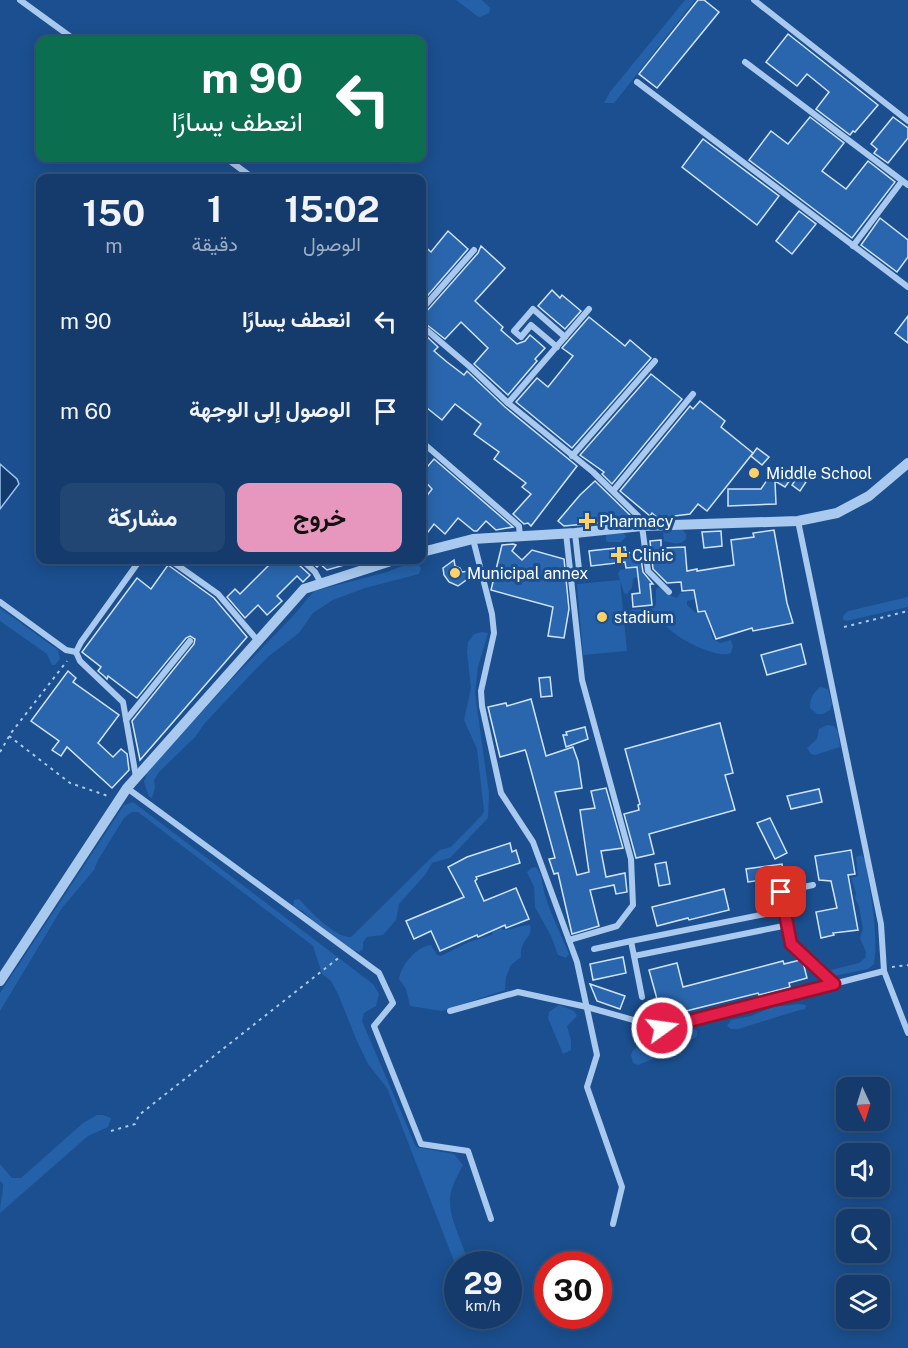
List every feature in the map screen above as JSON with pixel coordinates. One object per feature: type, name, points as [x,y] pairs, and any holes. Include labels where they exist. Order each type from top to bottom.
[{"type":"street","points":[[20,0],[70,36]]},
{"type":"street","points":[[754,0],[908,121]]},
{"type":"street","points":[[745,62],[905,183],[853,246]]},
{"type":"street","points":[[637,82],[908,287]]},
{"type":"street","points":[[230,162],[247,174]]},
{"type":"street","points":[[426,304],[474,250]]},
{"type":"street","points":[[556,347],[531,325],[521,337],[514,331],[533,309],[565,337]]},
{"type":"street","points":[[508,404],[589,309]]},
{"type":"street","points":[[426,329],[469,366],[508,404],[613,491],[638,516],[642,526],[648,571],[669,592]]},
{"type":"street","points":[[572,456],[655,361]]},
{"type":"street","points":[[613,491],[693,394]]},
{"type":"street","points":[[426,445],[519,526],[520,536]]},
{"type":"street","points":[[426,551],[473,539],[642,526],[798,521],[837,513],[869,496],[908,463]]},
{"type":"street","points":[[798,521],[881,924],[884,971],[908,1033]]},
{"type":"street","points":[[569,940],[617,926],[633,905],[632,859],[582,680],[572,578],[580,578],[571,533]]},
{"type":"street","points":[[473,539],[494,622],[493,643],[481,691],[482,706],[501,793],[533,842],[577,962],[597,1055],[587,1087],[622,1187],[613,1224]]},
{"type":"street","points":[[76,652],[137,564]]},
{"type":"street","points":[[176,564],[218,594],[258,640]]},
{"type":"street","points":[[306,564],[315,572],[321,583]]},
{"type":"street","points":[[0,981],[127,789],[304,589],[381,564]]},
{"type":"street","points":[[0,602],[66,650],[76,652]]},
{"type":"street","points":[[126,720],[190,641]]},
{"type":"street","points":[[76,652],[80,661],[133,712]]},
{"type":"street","points":[[123,702],[136,778]]},
{"type":"street","points":[[127,789],[379,974],[393,1003],[374,1026],[421,1144],[468,1151],[490,1219]]},
{"type":"street","points":[[813,885],[781,892],[791,944],[834,984]]},
{"type":"street","points":[[594,949],[785,910]]},
{"type":"street","points":[[634,957],[788,925]]},
{"type":"street","points":[[631,941],[642,997]]},
{"type":"street","points":[[450,1011],[518,992],[587,1007],[662,1028],[884,971]]},
{"type":"path","points":[[844,627],[908,611]]},
{"type":"path","points":[[0,752],[9,736],[76,652]]},
{"type":"path","points":[[9,736],[70,783],[119,800]]},
{"type":"path","points":[[111,1131],[135,1124],[139,1114],[348,951]]},
{"type":"path","points":[[884,971],[894,966],[908,965]]},
{"type":"shaded area","points":[[456,0],[482,0],[490,8],[489,13],[477,16]]},
{"type":"shaded area","points":[[685,0],[695,0],[614,103],[604,103],[610,92]]},
{"type":"shaded area","points":[[0,464],[17,479],[19,484],[0,509]]},
{"type":"shaded area","points":[[683,530],[686,539],[679,543],[664,541],[663,531]]},
{"type":"shaded area","points":[[624,533],[626,537],[621,542],[607,542],[606,540],[606,534]]},
{"type":"shaded area","points":[[407,564],[418,564],[421,568],[419,574],[365,588],[333,600],[313,613],[299,633],[269,656],[205,723],[195,737],[159,772],[154,780],[155,788],[152,798],[149,797],[144,782],[147,772],[314,591],[387,572]]},
{"type":"shaded area","points":[[639,567],[641,575],[633,579],[632,588],[627,594],[624,593],[618,574],[620,570]]},
{"type":"shaded area","name":"stadium","points":[[620,580],[627,651],[583,655],[577,584]]},
{"type":"shaded area","points":[[659,587],[677,598],[680,593],[695,591],[697,599],[687,601],[687,605],[696,613],[711,612],[707,618],[713,639],[720,643],[731,640],[733,646],[731,653],[719,654],[696,646],[659,622],[635,620],[631,610],[654,608],[656,589]]},
{"type":"shaded area","points":[[908,597],[908,607],[846,621],[843,619],[848,611]]},
{"type":"shaded area","points":[[0,608],[58,650],[60,659],[55,665],[52,665],[47,654],[0,621]]},
{"type":"shaded area","points":[[488,633],[478,667],[475,693],[489,794],[488,818],[450,858],[432,863],[425,875],[399,904],[396,920],[383,935],[367,937],[363,942],[363,949],[359,952],[353,950],[303,911],[293,907],[294,900],[299,899],[330,929],[351,937],[433,856],[440,850],[451,847],[482,815],[484,811],[477,749],[464,720],[471,688],[468,642],[474,634]]},
{"type":"shaded area","points":[[820,687],[828,689],[832,704],[830,710],[817,714],[810,708],[810,705],[813,694]]},
{"type":"shaded area","points":[[827,725],[834,726],[838,731],[840,747],[815,755],[811,754],[807,748],[817,739],[819,729]]},
{"type":"shaded area","points":[[133,802],[373,984],[379,994],[376,1006],[364,1013],[362,1021],[416,1147],[454,1154],[463,1165],[451,1191],[450,1207],[464,1251],[450,1251],[387,1088],[368,1064],[338,994],[331,981],[322,974],[313,946],[138,812],[132,812],[124,818],[94,870],[62,908],[0,1011],[0,993],[124,805]]},
{"type":"shaded area","points":[[862,855],[865,860],[873,912],[874,964],[868,969],[834,976],[831,970],[859,963],[865,958],[866,952],[860,938],[863,929],[859,906],[851,878],[858,876],[856,857]]},
{"type":"shaded area","points":[[536,867],[550,910],[569,954],[566,958],[558,955],[551,936],[535,907],[534,887],[527,872]]},
{"type":"shaded area","points":[[500,925],[503,930],[530,925],[531,929],[521,951],[521,957],[511,965],[506,977],[505,990],[442,1011],[410,1006],[406,989],[399,979],[410,957],[420,949],[431,945],[437,955],[441,956],[469,942],[492,935],[494,926]]},
{"type":"shaded area","points":[[559,1005],[574,1011],[577,1016],[567,1026],[571,1050],[563,1054],[548,1018],[549,1012]]},
{"type":"shaded area","points":[[806,1005],[805,1009],[738,1029],[731,1029],[727,1026],[731,1020],[751,1016],[772,1007]]},
{"type":"shaded area","points":[[694,1029],[697,1031],[695,1038],[675,1043],[658,1057],[638,1065],[633,1063],[631,1055],[633,1050],[640,1046]]},
{"type":"shaded area","points":[[97,1115],[111,1118],[108,1127],[88,1136],[0,1213],[3,1184],[0,1181],[0,1164],[12,1178],[21,1178],[83,1123]]},
{"type":"building","points":[[698,0],[704,0],[719,12],[657,88],[639,74]]},
{"type":"building","points":[[788,34],[878,105],[855,132],[853,131],[850,135],[816,109],[829,92],[807,74],[797,86],[766,62]]},
{"type":"building","points":[[810,117],[844,143],[822,171],[846,189],[868,161],[895,182],[852,238],[749,160],[771,131],[788,144]]},
{"type":"building","points":[[893,117],[908,128],[908,138],[888,163],[874,153],[877,149],[871,144]]},
{"type":"building","points":[[703,139],[779,196],[757,225],[682,167]]},
{"type":"building","points":[[799,211],[816,224],[792,254],[776,241]]},
{"type":"building","points":[[880,218],[908,240],[908,257],[897,272],[861,245]]},
{"type":"building","points":[[448,231],[468,249],[426,297],[426,248],[431,252]]},
{"type":"building","points":[[481,246],[505,268],[475,301],[503,327],[501,330],[517,344],[525,341],[530,335],[545,348],[508,395],[474,364],[488,348],[461,322],[445,339],[426,324],[426,312],[478,253]]},
{"type":"building","points":[[552,290],[560,298],[562,295],[581,311],[565,329],[538,306]]},
{"type":"building","points":[[908,316],[908,343],[895,333]]},
{"type":"building","points":[[589,317],[625,346],[630,340],[651,358],[572,448],[516,402],[537,378],[548,387],[573,356],[562,348]]},
{"type":"building","points":[[426,336],[438,347],[434,351],[464,375],[467,371],[505,407],[577,466],[531,526],[528,523],[524,524],[513,514],[531,494],[522,487],[526,483],[494,459],[499,452],[474,434],[481,424],[455,404],[442,420],[426,407]]},
{"type":"building","points":[[651,374],[682,399],[612,484],[602,474],[604,472],[580,455]]},
{"type":"building","points":[[700,401],[725,421],[721,427],[753,453],[707,511],[698,504],[690,514],[658,518],[652,513],[650,516],[620,491],[690,406],[693,409]]},
{"type":"building","points":[[757,448],[769,457],[762,465],[751,456]]},
{"type":"building","points":[[434,459],[513,527],[496,530],[486,521],[477,531],[474,531],[458,518],[445,534],[434,524],[426,535],[426,497],[432,489],[426,482],[426,468]]},
{"type":"building","points":[[777,465],[793,476],[785,487],[775,481],[776,504],[728,506],[728,489],[761,489]]},
{"type":"building","points":[[798,476],[806,482],[800,491],[792,485]]},
{"type":"building","points":[[595,481],[631,516],[631,520],[564,526],[558,521]]},
{"type":"building","points":[[774,530],[787,603],[793,623],[753,631],[752,628],[716,639],[705,611],[698,612],[694,590],[682,591],[681,582],[667,583],[653,569],[650,541],[661,540],[661,548],[685,547],[687,571],[697,569],[697,571],[734,565],[731,540],[754,537],[753,533]]},
{"type":"building","points":[[721,531],[722,546],[704,548],[702,532]]},
{"type":"building","points":[[502,545],[516,545],[512,551],[522,560],[532,550],[564,559],[569,609],[564,638],[548,636],[553,607],[491,590]]},
{"type":"building","points":[[625,547],[626,553],[640,552],[643,572],[653,584],[650,584],[652,605],[633,607],[632,594],[640,593],[637,567],[626,568],[625,562],[591,566],[589,551]]},
{"type":"building","points":[[454,560],[455,566],[462,572],[476,570],[476,573],[458,586],[449,582],[444,575],[443,568]]},
{"type":"building","points":[[270,564],[298,564],[310,575],[303,582],[297,576],[277,596],[282,601],[267,615],[258,605],[245,618],[227,597],[235,589],[240,594]]},
{"type":"building","points":[[320,564],[348,564],[327,570]]},
{"type":"building","points":[[168,565],[214,598],[247,637],[140,760],[132,721],[194,644],[195,639],[190,636],[186,638],[137,698],[108,676],[107,679],[98,671],[101,667],[82,652],[137,578],[151,589]]},
{"type":"building","points":[[801,644],[806,664],[767,675],[761,655]]},
{"type":"building","points":[[68,671],[76,678],[73,682],[119,715],[98,743],[113,757],[121,749],[127,754],[129,770],[112,788],[67,747],[61,756],[52,750],[59,741],[31,721]]},
{"type":"building","points":[[550,677],[552,696],[541,697],[539,678]]},
{"type":"building","points":[[531,699],[546,756],[573,747],[578,761],[582,788],[555,792],[577,875],[589,872],[580,810],[595,808],[591,791],[606,788],[623,848],[601,851],[606,877],[625,873],[627,892],[616,894],[614,885],[590,890],[599,926],[572,934],[558,873],[554,874],[549,859],[555,858],[526,752],[525,750],[500,757],[488,707],[506,703],[507,706]]},
{"type":"building","points":[[720,723],[733,773],[725,775],[735,810],[649,834],[654,854],[636,858],[624,814],[639,810],[638,805],[640,804],[625,749]]},
{"type":"building","points":[[585,727],[588,739],[566,747],[563,735]]},
{"type":"building","points":[[819,789],[822,802],[791,809],[787,796]]},
{"type":"building","points":[[770,818],[787,853],[775,859],[757,823]]},
{"type":"building","points":[[510,843],[512,852],[516,850],[520,863],[476,877],[475,881],[484,901],[516,888],[529,919],[506,928],[505,925],[478,937],[477,935],[440,951],[431,931],[414,939],[406,921],[464,897],[448,867],[467,857]]},
{"type":"building","points":[[851,850],[855,874],[848,875],[858,930],[833,933],[834,935],[821,938],[816,912],[837,908],[831,881],[819,880],[815,856]]},
{"type":"building","points":[[666,862],[670,884],[659,886],[655,864]]},
{"type":"building","points":[[782,864],[784,877],[748,882],[746,869]]},
{"type":"building","points":[[724,889],[729,910],[657,926],[652,907]]},
{"type":"building","points":[[623,957],[626,973],[593,980],[590,964]]},
{"type":"building","points":[[800,960],[803,962],[807,978],[789,983],[790,987],[662,1017],[649,970],[677,963],[683,987],[783,961],[784,964]]},
{"type":"building","points":[[590,984],[625,996],[620,1009],[597,1001]]},
{"type":"place","name":"Middle School","points":[[754,473]]},
{"type":"place","name":"Pharmacy","points":[[587,521]]},
{"type":"place","name":"Clinic","points":[[619,555]]},
{"type":"place","name":"Municipal annex","points":[[455,573]]},
{"type":"place","name":"stadium","points":[[602,617]]},
{"type":"route","points":[[662,1028],[834,984],[791,944],[781,892]]}]
